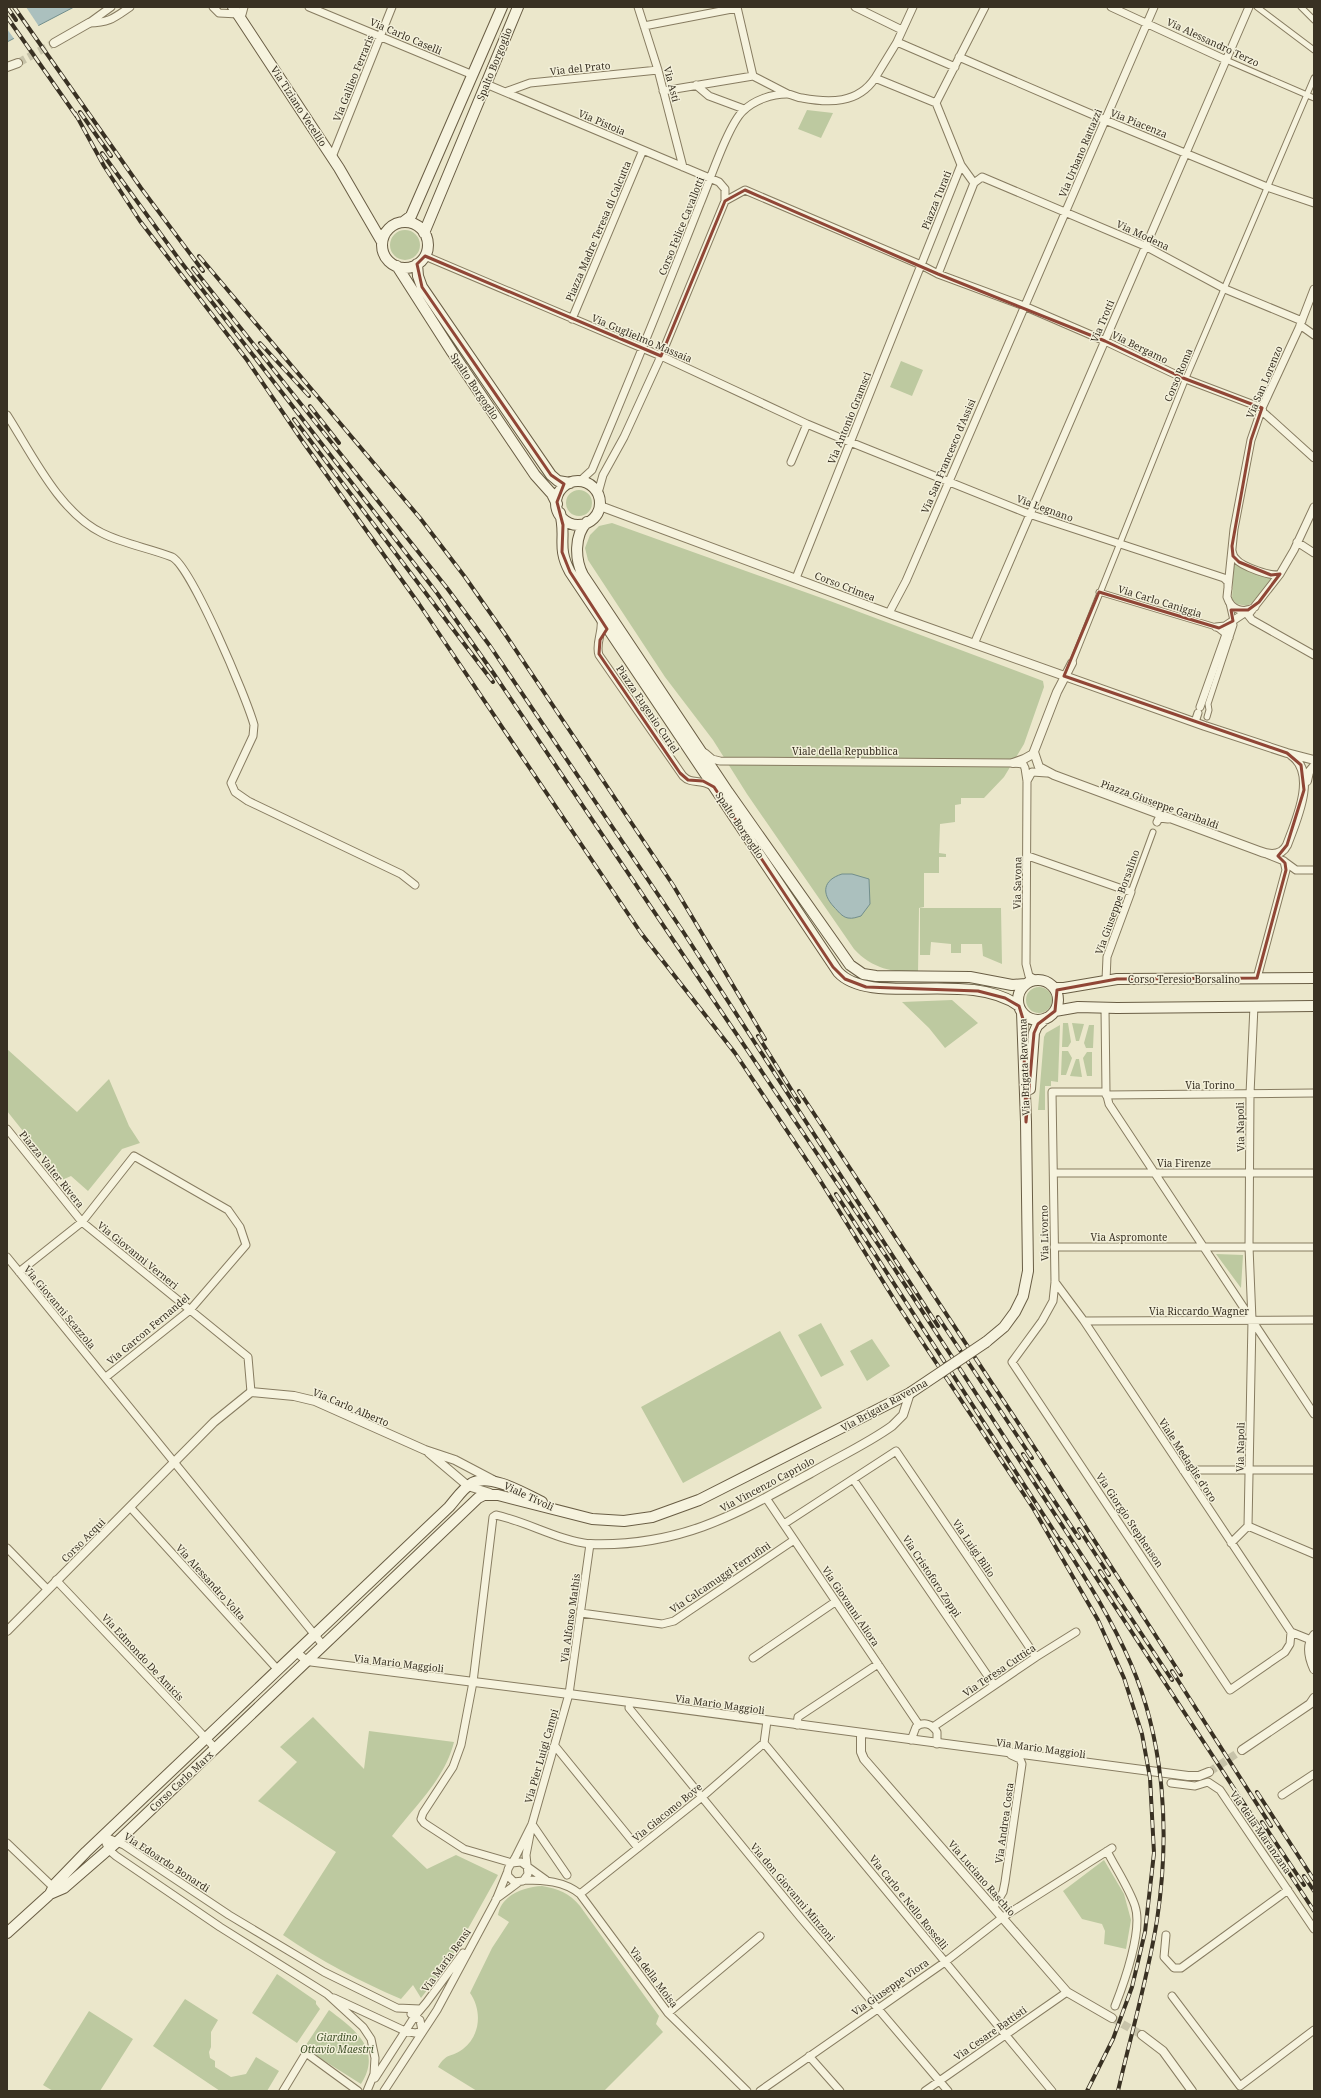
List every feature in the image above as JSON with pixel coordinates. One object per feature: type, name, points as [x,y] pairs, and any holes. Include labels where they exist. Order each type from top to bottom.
[{"type":"main road","name":"Spalto Borgoglio","points":[[502,7],[412,216],[398,224],[384,236],[382,242],[384,254],[387,259],[397,266],[452,352],[535,475],[552,494],[563,524],[561,544],[563,558],[607,629],[834,967],[843,977],[866,987],[949,988],[978,991],[1005,998],[1021,1009]]},
{"type":"main road","name":"Spalto Borgoglio","points":[[425,256],[428,244],[424,233],[518,7]]},
{"type":"main road","name":"Via Tiziano Vecellio","points":[[239,12],[362,206]]},
{"type":"main road","points":[[362,206],[378,224],[384,226],[398,224],[415,225],[424,233]]},
{"type":"main road","points":[[362,206],[382,242]]},
{"type":"main road","points":[[397,266],[411,267],[417,264],[425,256]]},
{"type":"main road","name":"Spalto Borgoglio","points":[[417,264],[418,276],[422,287],[549,473],[558,481],[575,482]]},
{"type":"main road","points":[[575,482],[589,484],[598,493],[600,506],[596,516],[587,522],[579,524],[571,523],[558,509],[561,490],[575,482]]},
{"type":"main road","name":"Spalto Borgoglio","points":[[587,522],[581,531],[578,540],[577,556],[579,568],[689,734],[854,969],[863,974],[876,976],[962,977],[1012,985],[1026,984]]},
{"type":"main road","name":"Corso Teresio Borsalino","points":[[1055,988],[1064,988],[1106,980],[1314,978]]},
{"type":"main road","points":[[1055,1011],[1058,997],[1055,988],[1048,982],[1036,980],[1026,984],[1020,994],[1021,1009],[1035,1020],[1046,1018],[1055,1011],[1078,1007],[1314,1006]]},
{"type":"main road","name":"Via Brigata Ravenna","points":[[558,1510],[580,1517],[613,1521],[643,1519],[672,1511],[699,1500],[750,1475],[910,1393],[986,1342],[1000,1330],[1011,1318],[1025,1290],[1028,1271],[1026,1122],[1021,1009]]},
{"type":"main road","name":"Via Brigata Ravenna","points":[[1026,1122],[1034,1033],[1037,1026],[1046,1018]]},
{"type":"main road","name":"Viale Tivoli","points":[[468,1486],[480,1480],[496,1481],[558,1510]]},
{"type":"main road","points":[[296,1652],[449,1507],[468,1486]]},
{"type":"main road","name":"Viale Tivoli","points":[[307,1661],[475,1501],[484,1495],[494,1494],[558,1510]]},
{"type":"main road","name":"Corso Carlo Marx","points":[[7,1933],[103,1836],[296,1652]]},
{"type":"main road","name":"Corso Carlo Marx","points":[[51,1890],[64,1888],[109,1850],[307,1661]]},
{"type":"street","points":[[54,43],[89,23],[111,7]]},
{"type":"street","points":[[89,23],[103,23],[112,20],[130,7]]},
{"type":"street","points":[[213,7],[219,13],[239,12]]},
{"type":"street","name":"Via Carlo Caselli","points":[[309,7],[473,75]]},
{"type":"street","name":"Via Galileo Ferraris","points":[[332,157],[392,7]]},
{"type":"street","name":"Via Asti","points":[[638,7],[658,70],[683,167]]},
{"type":"street","points":[[644,26],[737,7],[753,76]]},
{"type":"street","points":[[855,7],[902,30]]},
{"type":"street","name":"Corso Felice Cavallotti","points":[[575,482],[592,470],[733,125],[744,109],[764,98],[788,94],[800,98],[826,101],[847,100],[864,91],[875,78],[897,42],[913,7]]},
{"type":"street","points":[[936,102],[985,7]]},
{"type":"street","name":"Via Alessandro Terzo","points":[[1111,7],[1148,22],[1226,60],[1306,96],[1314,98]]},
{"type":"street","name":"Via Urbano Rattazzi","points":[[1024,306],[1154,7]]},
{"type":"street","name":"Via Trotti","points":[[974,644],[1249,7]]},
{"type":"street","points":[[1257,7],[1314,50]]},
{"type":"street","points":[[1301,7],[1314,20]]},
{"type":"street","points":[[897,42],[955,67]]},
{"type":"street","name":"Via Piacenza","points":[[959,56],[1105,120],[1268,188],[1314,203]]},
{"type":"street","points":[[7,67],[18,63]]},
{"type":"street","name":"Via del Prato","points":[[505,92],[530,83],[658,70]]},
{"type":"street","points":[[663,91],[753,76],[788,94]]},
{"type":"street","points":[[875,78],[936,102],[961,165]]},
{"type":"street","name":"Corso Roma","points":[[1072,663],[1099,592],[1120,544],[1186,378],[1314,78]]},
{"type":"street","name":"Via Pistoia","points":[[486,84],[711,178]]},
{"type":"street","points":[[696,85],[708,96],[744,109]]},
{"type":"street","name":"Piazza Madre Teresa di Calcutta","points":[[572,319],[643,150]]},
{"type":"street","name":"Piazza Turati","points":[[961,165],[974,183]]},
{"type":"street","name":"Piazza Turati","points":[[921,265],[961,165]]},
{"type":"street","points":[[598,493],[603,475],[624,436],[661,356],[725,201],[724,186],[711,178]]},
{"type":"street","name":"Via Modena","points":[[974,183],[982,178],[1066,211],[1145,246],[1225,289],[1301,323],[1314,335]]},
{"type":"street","points":[[938,274],[974,183]]},
{"type":"street","points":[[725,201],[745,190],[921,265]]},
{"type":"street","name":"Via Guglielmo Massaia","points":[[425,256],[643,348],[807,424],[850,442]]},
{"type":"street","name":"Via Bergamo","points":[[921,265],[938,274],[1024,306],[1105,341],[1173,374],[1262,408],[1268,417],[1314,458]]},
{"type":"street","name":"Via Antonio Gramsci","points":[[796,578],[921,265]]},
{"type":"street","name":"Via San Lorenzo","points":[[1228,601],[1226,594],[1228,589],[1232,546],[1251,440],[1262,408],[1301,323],[1314,289]]},
{"type":"street","name":"Via San Francesco d'Assisi","points":[[889,613],[906,581],[947,481],[1024,306]]},
{"type":"street","points":[[7,414],[55,490],[74,514],[86,524],[115,538],[172,557],[184,568],[201,600],[254,725],[253,736],[231,783],[235,792],[248,801],[401,874],[415,885]]},
{"type":"street","points":[[791,462],[807,424]]},
{"type":"street","name":"Via Legnano","points":[[850,442],[1029,514],[1224,578],[1228,582],[1228,589]]},
{"type":"street","name":"Corso Crimea","points":[[600,506],[974,644],[1283,752]]},
{"type":"street","points":[[1216,627],[1224,627],[1233,623],[1255,607],[1280,574],[1314,507]]},
{"type":"street","points":[[1297,542],[1314,553]]},
{"type":"street","points":[[1232,546],[1233,555],[1239,562],[1271,575],[1280,574]]},
{"type":"street","name":"Via Carlo Caniggia","points":[[1099,592],[1216,627]]},
{"type":"street","points":[[1228,601],[1235,608],[1242,610],[1255,607]]},
{"type":"street","points":[[1228,601],[1233,623]]},
{"type":"street","points":[[1195,722],[1233,623],[1255,607]]},
{"type":"street","points":[[1248,613],[1249,618],[1255,622],[1314,655]]},
{"type":"street","name":"Piazza Eugenio Curiel","points":[[601,618],[602,627],[599,655],[622,693],[683,776],[691,781],[703,781],[714,787]]},
{"type":"street","points":[[1216,627],[1228,636]]},
{"type":"street","points":[[600,640],[607,629],[615,629],[623,636]]},
{"type":"street","points":[[1207,717],[1210,710],[1208,704],[1228,636]]},
{"type":"street","points":[[1013,763],[1028,758],[1034,752],[1057,692],[1072,663]]},
{"type":"street","points":[[1047,670],[1056,677],[1057,692]]},
{"type":"street","name":"Viale della Repubblica","points":[[689,734],[709,757],[717,760],[1013,763]]},
{"type":"street","name":"Piazza Giuseppe Garibaldi","points":[[1034,752],[1039,767],[1054,775],[1259,851],[1283,861],[1294,869],[1314,870]]},
{"type":"street","points":[[1283,752],[1314,760]]},
{"type":"street","name":"Piazza Giuseppe Garibaldi","points":[[1259,851],[1276,854],[1284,850],[1304,790],[1305,776],[1301,764],[1293,756],[1283,752]]},
{"type":"street","points":[[1013,763],[1024,766],[1027,781]]},
{"type":"street","points":[[1304,790],[1308,774],[1314,766]]},
{"type":"street","points":[[1027,781],[1030,774],[1035,771],[1054,775]]},
{"type":"street","name":"Via Savona","points":[[1027,781],[1028,856],[1026,964],[1029,976],[1036,980]]},
{"type":"street","points":[[1157,822],[1162,818],[1180,822]]},
{"type":"street","name":"Via Giuseppe Borsalino","points":[[1106,980],[1107,957],[1154,832]]},
{"type":"street","points":[[1028,856],[1131,892]]},
{"type":"street","points":[[1256,978],[1285,874],[1286,867],[1283,861]]},
{"type":"street","name":"Via Napoli","points":[[1248,1526],[1252,1320],[1249,1247],[1251,1173],[1250,1094],[1254,1006]]},
{"type":"street","points":[[1105,1008],[1106,1094],[1109,1104],[1314,1414]]},
{"type":"street","name":"Via Torino","points":[[1052,1092],[1106,1094],[1314,1093]]},
{"type":"street","name":"Via Livorno","points":[[1012,1362],[1042,1321],[1053,1301],[1055,1282],[1052,1092]]},
{"type":"street","name":"Piazza Valter Rivera","points":[[7,1129],[82,1222]]},
{"type":"street","name":"Via Garcon Fernandel","points":[[82,1222],[134,1156],[228,1210],[240,1227],[246,1245],[190,1310],[106,1377]]},
{"type":"street","name":"Via Firenze","points":[[1054,1173],[1314,1172]]},
{"type":"street","points":[[19,1272],[82,1222]]},
{"type":"street","name":"Via Giovanni Verneri","points":[[82,1222],[248,1357],[250,1392]]},
{"type":"street","name":"Via Aspromonte","points":[[1054,1247],[1249,1247]]},
{"type":"street","points":[[1249,1247],[1314,1247]]},
{"type":"street","name":"Via Giovanni Scazzola","points":[[7,1257],[106,1377],[174,1463]]},
{"type":"street","name":"Viale Medaglie d'oro","points":[[1055,1282],[1084,1321],[1183,1470],[1230,1544],[1291,1632]]},
{"type":"street","name":"Via Riccardo Wagner","points":[[1084,1321],[1314,1320]]},
{"type":"street","name":"Via Giorgio Stephenson","points":[[1012,1362],[1230,1690],[1285,1652],[1290,1644],[1291,1632]]},
{"type":"street","points":[[250,1392],[214,1422],[174,1463],[323,1645]]},
{"type":"street","name":"Via Carlo Alberto","points":[[250,1392],[294,1396],[316,1401],[425,1450]]},
{"type":"street","name":"Via Vincenzo Capriolo","points":[[473,1682],[493,1520],[496,1515],[550,1534],[590,1544],[631,1544],[674,1537],[718,1520],[766,1498],[892,1426],[902,1415],[910,1393]]},
{"type":"street","points":[[425,1450],[468,1486],[494,1494]]},
{"type":"street","points":[[425,1450],[442,1455],[496,1481]]},
{"type":"street","name":"Via Luigi Bilio","points":[[853,1479],[896,1451],[1036,1657]]},
{"type":"street","name":"Corso Acqui","points":[[7,1631],[47,1589],[174,1463]]},
{"type":"street","points":[[1183,1470],[1314,1470]]},
{"type":"street","points":[[449,1507],[455,1498],[458,1487],[457,1482],[450,1471]]},
{"type":"street","points":[[784,1524],[853,1479]]},
{"type":"street","name":"Via Cristoforo Zoppi","points":[[853,1479],[994,1685]]},
{"type":"street","name":"Via Giovanni Aliora","points":[[766,1498],[919,1725]]},
{"type":"street","name":"Via Alessandro Volta","points":[[130,1507],[278,1670]]},
{"type":"street","points":[[1230,1544],[1248,1526],[1314,1554]]},
{"type":"street","name":"Via Calcamuggi Ferrufini","points":[[581,1613],[662,1624],[674,1621],[794,1540]]},
{"type":"street","name":"Via Alfonso Mathis","points":[[570,1694],[590,1544]]},
{"type":"street","points":[[7,1548],[47,1589]]},
{"type":"street","name":"Via Edmondo De Amicis","points":[[56,1580],[216,1749]]},
{"type":"street","points":[[753,1658],[835,1602]]},
{"type":"street","name":"Via Teresa Cuttica","points":[[933,1727],[1036,1657],[1076,1632]]},
{"type":"street","points":[[1291,1632],[1312,1637],[1309,1650],[1314,1669]]},
{"type":"street","points":[[296,1652],[307,1661]]},
{"type":"street","name":"Via Mario Maggioli","points":[[307,1661],[570,1694],[1144,1771],[1188,1776],[1198,1776],[1209,1772]]},
{"type":"street","points":[[797,1725],[798,1717],[878,1664]]},
{"type":"street","points":[[473,1682],[458,1754],[452,1767],[423,1813],[421,1819],[424,1823],[464,1849],[512,1863],[520,1862],[527,1867],[528,1874],[522,1881],[496,1900]]},
{"type":"street","name":"Via Pier Luigi Campi","points":[[527,1867],[527,1852],[532,1824],[570,1694]]},
{"type":"street","points":[[1242,1750],[1313,1701]]},
{"type":"street","name":"Via don Giovanni Minzoni","points":[[630,1702],[629,1708],[948,2091]]},
{"type":"street","points":[[764,1743],[767,1721]]},
{"type":"street","points":[[911,1740],[913,1731],[919,1725],[927,1724],[933,1727],[937,1732],[937,1744]]},
{"type":"street","name":"Via Luciano Raschio","points":[[861,1733],[861,1752],[864,1759],[1067,1992],[1112,2018]]},
{"type":"street","name":"Via Giacomo Bove","points":[[580,1894],[702,1797],[764,1743]]},
{"type":"street","name":"Via Carlo e Nello Rosselli","points":[[764,1743],[1004,2035],[1052,2091]]},
{"type":"street","points":[[555,1746],[638,1848]]},
{"type":"street","name":"Via Andrea Costa","points":[[994,1907],[1003,1892],[1005,1882],[1022,1764],[1019,1758],[999,1752]]},
{"type":"street","points":[[1282,1795],[1314,1774]]},
{"type":"street","name":"Via della Maranzana","points":[[1171,1783],[1195,1786],[1208,1782],[1220,1790],[1314,1929]]},
{"type":"street","points":[[532,1824],[567,1875]]},
{"type":"street","name":"Via Pier Luigi Campi","points":[[512,1863],[532,1824]]},
{"type":"street","points":[[103,1836],[109,1850],[220,1927],[327,1994],[405,2031],[422,2031],[420,2020],[415,2016]]},
{"type":"street","name":"Via Edoardo Bonardi","points":[[103,1836],[117,1842],[229,1915],[324,1972],[415,2016]]},
{"type":"street","points":[[7,1843],[51,1890]]},
{"type":"street","name":"Via Giuseppe Viora","points":[[760,2091],[945,1962],[1003,1917],[1109,1850],[1135,1906],[1137,1917],[1131,1955],[1125,1980],[1115,2006]]},
{"type":"street","points":[[493,1858],[507,1873],[511,1880],[522,1881]]},
{"type":"street","points":[[479,1932],[496,1900],[512,1863]]},
{"type":"street","name":"Via della Moisa","points":[[527,1867],[546,1880]]},
{"type":"street","name":"Via della Moisa","points":[[522,1881],[546,1880],[568,1886],[580,1894],[668,2013],[747,2091]]},
{"type":"street","points":[[1166,1935],[1164,1957],[1174,1968],[1181,1968],[1288,1890]]},
{"type":"street","name":"Via Maria Bensi","points":[[367,2091],[415,2016],[479,1932]]},
{"type":"street","name":"Via Maria Bensi","points":[[384,2091],[437,2010],[479,1932]]},
{"type":"street","points":[[668,2013],[760,1936]]},
{"type":"street","name":"Via Cesare Battisti","points":[[925,2091],[1067,1992]]},
{"type":"street","points":[[327,1994],[363,2027],[371,2039],[375,2065],[374,2074],[367,2091]]},
{"type":"street","points":[[1172,1996],[1240,2086],[1314,2030]]},
{"type":"street","name":"Via Edoardo Bonardi","points":[[397,2008],[420,2009]]},
{"type":"street","points":[[1142,2035],[1163,2051],[1192,2091]]},
{"type":"street","points":[[283,2091],[306,2053],[358,2091]]},
{"type":"street","points":[[809,2056],[840,2091]]},
{"type":"highlighted area","points":[[745,190],[938,274],[1105,341],[1183,378],[1262,408],[1251,440],[1232,546],[1233,556],[1239,562],[1271,575],[1280,574],[1259,602],[1248,610],[1231,610],[1233,621],[1219,628],[1099,592],[1064,676],[1287,753],[1301,765],[1304,790],[1287,845],[1278,856],[1285,863],[1286,870],[1257,978],[1117,979],[1057,990],[1055,1011],[1038,1024],[1034,1033],[1026,1122],[1023,1019],[1019,1006],[1005,998],[978,991],[866,987],[845,979],[833,967],[714,787],[703,781],[688,780],[680,773],[599,654],[600,640],[607,629],[570,572],[562,552],[563,525],[557,502],[564,484],[551,475],[422,287],[417,264],[425,256],[661,356],[725,201]]},
{"type":"green space","points":[[807,110],[833,113],[821,138],[798,129]]},
{"type":"green space","points":[[405,230],[415,235],[420,245],[415,255],[405,260],[395,255],[390,245],[395,235]]},
{"type":"green space","points":[[901,361],[923,370],[912,396],[890,387]]},
{"type":"green space","points":[[579,490],[588,494],[592,503],[588,512],[579,516],[570,512],[566,503],[570,494]]},
{"type":"green space","points":[[612,523],[830,601],[1043,681],[1044,687],[1024,744],[1004,777],[984,798],[961,798],[961,804],[955,805],[955,822],[940,824],[939,853],[946,854],[946,857],[939,857],[939,873],[924,873],[924,907],[919,908],[918,973],[900,972],[883,968],[868,961],[854,949],[747,794],[713,740],[665,677],[588,560],[585,548],[590,535],[599,526]]},
{"type":"green space","points":[[1234,562],[1272,578],[1253,602],[1247,606],[1237,604],[1232,599]]},
{"type":"green space","points":[[920,908],[1001,908],[1002,964],[983,956],[982,944],[961,944],[961,953],[951,953],[951,944],[931,942],[930,955],[920,955]]},
{"type":"green space","points":[[1039,987],[1048,991],[1052,1000],[1048,1009],[1039,1013],[1030,1009],[1026,1000],[1030,991]]},
{"type":"green space","points":[[952,1000],[978,1023],[945,1048],[929,1028],[902,1002]]},
{"type":"green space","points":[[1063,1023],[1068,1023],[1071,1042],[1068,1047],[1062,1047]]},
{"type":"green space","points":[[1072,1023],[1084,1024],[1079,1041],[1076,1041]]},
{"type":"green space","points":[[1060,1025],[1058,1082],[1051,1081],[1051,1086],[1045,1086],[1045,1110],[1038,1110],[1044,1037],[1046,1033]]},
{"type":"green space","points":[[1089,1025],[1094,1025],[1093,1048],[1086,1048],[1084,1043]]},
{"type":"green space","points":[[7,1049],[77,1112],[109,1079],[129,1126],[140,1143],[122,1149],[88,1191],[71,1176],[62,1180],[7,1111]]},
{"type":"green space","points":[[1062,1051],[1068,1051],[1072,1058],[1066,1075],[1061,1075]]},
{"type":"green space","points":[[1087,1052],[1092,1052],[1092,1076],[1087,1076],[1083,1058]]},
{"type":"green space","points":[[1076,1059],[1079,1059],[1082,1077],[1070,1076]]},
{"type":"green space","points":[[1216,1254],[1243,1255],[1241,1288]]},
{"type":"green space","points":[[821,1323],[844,1365],[821,1377],[798,1335]]},
{"type":"green space","points":[[780,1331],[822,1408],[683,1483],[641,1407]]},
{"type":"green space","points":[[872,1339],[890,1366],[867,1381],[850,1351]]},
{"type":"green space","points":[[313,1717],[364,1769],[369,1731],[454,1742],[444,1768],[428,1792],[392,1836],[427,1869],[456,1855],[498,1875],[451,1959],[421,1998],[413,1985],[401,1999],[385,1992],[326,1962],[283,1935],[336,1852],[258,1801],[297,1762],[280,1747]]},
{"type":"green space","points":[[1104,1860],[1124,1894],[1131,1920],[1126,1949],[1104,1944],[1105,1931],[1102,1924],[1082,1919],[1063,1891]]},
{"type":"green space","points":[[542,1886],[563,1892],[580,1906],[659,2016],[656,2024],[663,2032],[604,2091],[477,2091],[438,2067],[444,2059],[463,2049],[469,2043],[476,2030],[478,2014],[474,2000],[470,1993],[492,1948],[509,1922],[498,1915],[500,1908],[508,1897],[514,1893],[528,1888]]},
{"type":"green space","name":"Giardino Ottavio Maestri","points":[[277,1974],[316,2001],[316,2004],[320,2009],[297,2043],[252,2013]]},
{"type":"green space","points":[[185,1999],[218,2020],[211,2032],[211,2047],[209,2052],[210,2058],[215,2061],[215,2067],[231,2077],[246,2074],[256,2057],[279,2071],[267,2091],[220,2091],[153,2046]]},
{"type":"green space","name":"Giardino Ottavio Maestri","points":[[329,2010],[356,2033],[363,2041],[367,2050],[369,2060],[367,2072],[361,2084],[304,2048]]},
{"type":"green space","points":[[89,2011],[133,2039],[100,2091],[53,2091],[43,2085]]},
{"type":"shaded area","points":[[7,7],[74,7],[7,42]]},
{"type":"shaded area","points":[[842,874],[852,874],[869,879],[870,904],[861,916],[848,918],[840,914],[827,897],[826,888],[828,883]]},
{"type":"pier","points":[[7,7],[26,7],[40,28],[15,40],[7,29]]},
{"type":"tunnel","points":[[18,63],[54,43]]},
{"type":"tunnel","points":[[1209,1772],[1242,1750]]},
{"type":"tunnel","points":[[1112,2018],[1142,2035]]},
{"type":"railway","points":[[7,7],[16,20]]},
{"type":"railway","points":[[14,7],[141,188],[203,271]]},
{"type":"railway","points":[[7,17],[77,117]]},
{"type":"railway","points":[[80,112],[111,156]]},
{"type":"railway","points":[[75,113],[104,166],[140,221],[247,360],[303,442],[419,604],[641,933],[735,1053],[818,1177],[897,1304],[1033,1508],[1098,1620],[1124,1678],[1142,1734],[1150,1778],[1154,1853],[1145,1932],[1132,1987],[1113,2039],[1087,2091]]},
{"type":"railway","points":[[102,153],[181,262],[437,593],[494,674],[894,1268],[1314,1911]]},
{"type":"railway","points":[[199,256],[420,518],[465,577],[507,637],[673,885],[765,1039]]},
{"type":"railway","points":[[193,268],[447,588],[490,646],[682,930],[938,1326]]},
{"type":"railway","points":[[260,343],[309,396]]},
{"type":"railway","points":[[310,406],[339,443]]},
{"type":"railway","points":[[294,419],[493,682]]},
{"type":"railway","points":[[758,1036],[799,1102]]},
{"type":"railway","points":[[799,1091],[1038,1453],[1181,1675]]},
{"type":"railway","points":[[836,1194],[1063,1545]]},
{"type":"railway","points":[[938,1317],[1032,1458]]},
{"type":"railway","points":[[1023,1454],[1079,1538]]},
{"type":"railway","points":[[1079,1529],[1109,1575]]},
{"type":"railway","points":[[1061,1540],[1099,1600],[1131,1664],[1151,1725],[1158,1757],[1162,1790],[1163,1855],[1157,1920],[1144,1984],[1118,2091]]},
{"type":"railway","points":[[1100,1571],[1172,1680]]},
{"type":"railway","points":[[1172,1671],[1271,1826]]},
{"type":"railway","points":[[1257,1792],[1314,1880]]},
{"type":"railway","points":[[1262,1822],[1304,1885]]},
{"type":"railway","points":[[1304,1876],[1314,1891]]}]
